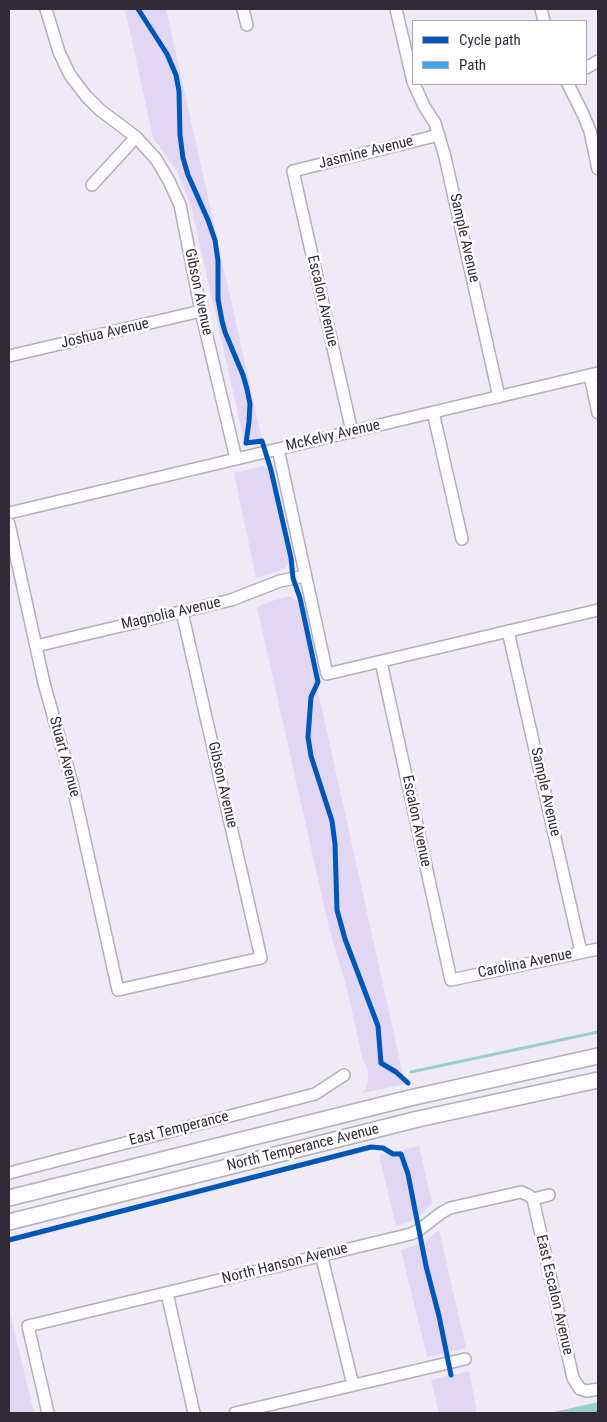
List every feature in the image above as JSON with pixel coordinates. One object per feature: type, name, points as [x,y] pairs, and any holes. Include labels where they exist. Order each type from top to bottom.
[{"type":"main road","name":"North Temperance Avenue","points":[[9,1198],[410,1098],[598,1056]]},
{"type":"main road","name":"North Temperance Avenue","points":[[9,1222],[418,1119],[598,1080]]},
{"type":"street","name":"Gibson Avenue","points":[[46,9],[59,52],[70,75],[93,103],[136,137],[156,158],[170,181],[180,206],[201,311],[236,459]]},
{"type":"street","points":[[243,9],[247,25]]},
{"type":"street","name":"Sample Avenue","points":[[396,9],[412,75]]},
{"type":"street","points":[[587,67],[598,61]]},
{"type":"street","name":"Sample Avenue","points":[[415,85],[439,135],[499,397]]},
{"type":"street","points":[[569,85],[576,96],[590,132],[598,169]]},
{"type":"street","name":"Jasmine Avenue","points":[[293,171],[439,135]]},
{"type":"street","points":[[92,185],[136,137]]},
{"type":"street","name":"Escalon Avenue","points":[[293,171],[352,432]]},
{"type":"street","name":"Joshua Avenue","points":[[9,356],[201,311]]},
{"type":"street","points":[[594,374],[598,413]]},
{"type":"street","name":"McKelvy Avenue","points":[[9,513],[594,374]]},
{"type":"street","points":[[434,412],[462,539]]},
{"type":"street","points":[[278,449],[327,674],[598,610]]},
{"type":"street","name":"Stuart Avenue","points":[[9,524],[44,683],[73,787],[118,990]]},
{"type":"street","name":"Magnolia Avenue","points":[[36,646],[231,600],[280,581],[305,576]]},
{"type":"street","name":"Gibson Avenue","points":[[118,990],[261,958],[182,612]]},
{"type":"street","name":"Sample Avenue","points":[[508,631],[581,952]]},
{"type":"street","name":"Escalon Avenue","points":[[381,662],[451,980]]},
{"type":"street","name":"Carolina Avenue","points":[[451,980],[598,949]]},
{"type":"street","name":"East Temperance","points":[[9,1172],[315,1094],[344,1075]]},
{"type":"street","name":"North Hanson Avenue","points":[[48,1413],[28,1326],[321,1254],[411,1234],[420,1230],[450,1208],[521,1192],[533,1199]]},
{"type":"street","points":[[533,1199],[549,1195]]},
{"type":"street","name":"East Escalon Avenue","points":[[533,1199],[573,1378],[580,1389],[588,1391],[598,1389]]},
{"type":"street","points":[[321,1254],[353,1385]]},
{"type":"street","points":[[167,1293],[194,1413]]},
{"type":"street","points":[[235,1413],[465,1359]]},
{"type":"shaded area","points":[[125,9],[166,9],[262,440],[249,443],[244,440],[191,206],[177,171],[153,138]]},
{"type":"shaded area","points":[[263,466],[269,469],[289,562],[284,569],[256,578],[234,473]]},
{"type":"shaded area","points":[[290,596],[298,601],[405,1084],[363,1093],[368,1083],[368,1071],[363,1060],[347,989],[329,928],[257,607]]},
{"type":"shaded area","points":[[419,1146],[432,1203],[420,1215],[407,1223],[396,1226],[379,1155]]},
{"type":"shaded area","points":[[439,1230],[466,1348],[427,1357],[401,1250],[425,1242]]},
{"type":"shaded area","points":[[9,1307],[15,1334],[34,1413],[9,1413]]},
{"type":"shaded area","points":[[469,1371],[477,1413],[439,1413],[431,1380]]},
{"type":"shaded area","points":[[598,1402],[598,1413],[550,1413],[567,1409]]},
{"type":"waterway","points":[[411,1072],[598,1032]]},
{"type":"cycle path","points":[[138,9],[167,54],[176,75],[179,91],[180,135],[183,158],[188,175],[215,240],[218,261],[218,299],[222,321],[243,375],[250,404],[246,443],[262,441],[271,470],[291,558],[293,578],[300,598],[318,682],[311,697],[308,737],[311,756],[332,821],[335,844],[337,910],[345,939],[378,1026],[381,1063],[396,1072],[408,1083]]},
{"type":"cycle path","points":[[9,1240],[371,1147],[383,1148],[393,1154],[401,1154],[408,1174],[426,1266],[451,1375]]}]
